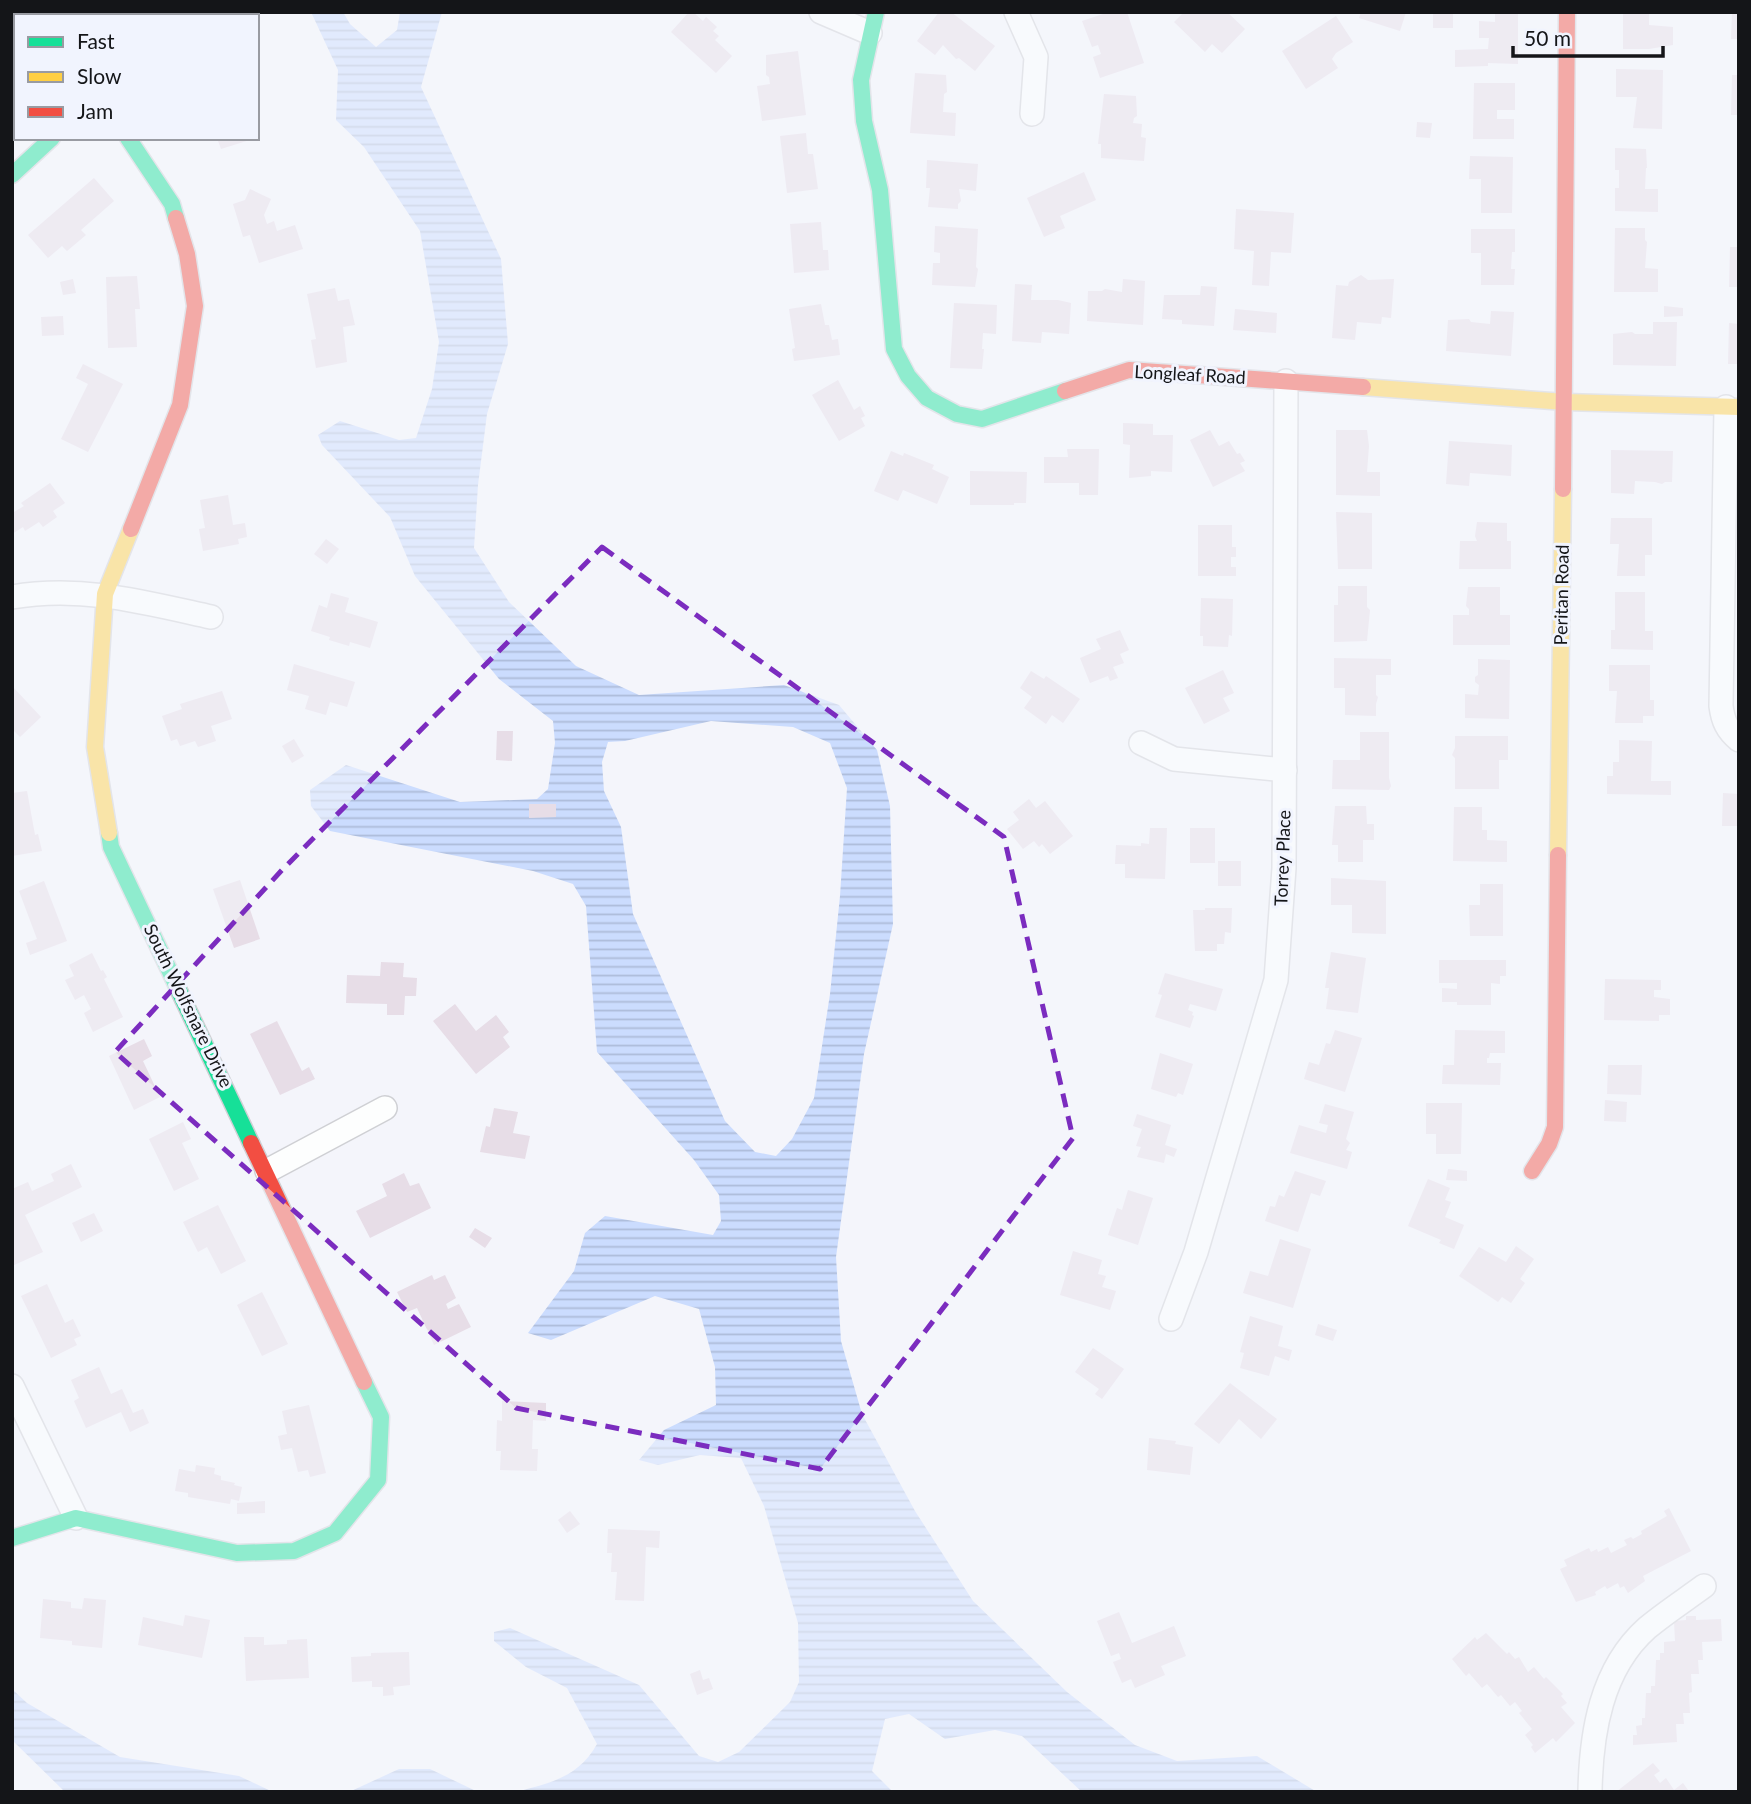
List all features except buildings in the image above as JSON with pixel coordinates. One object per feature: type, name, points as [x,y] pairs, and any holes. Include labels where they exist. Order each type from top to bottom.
[{"type":"street","points":[[821,12],[873,23]]},
{"type":"street","points":[[1016,12],[1036,57],[1032,114]]},
{"type":"street","name":"Peritan Road","points":[[1532,1171],[1549,1144],[1555,1127],[1565,402],[1567,12]]},
{"type":"street","name":"Longleaf Road","points":[[873,23],[861,80],[864,121],[880,190],[894,349],[908,376],[927,398],[957,414],[982,419],[1129,370],[1565,402],[1733,407]]},
{"type":"street","points":[[12,174],[50,140]]},
{"type":"street","name":"South Wolfsnare Drive","points":[[12,1538],[76,1518],[237,1553],[295,1551],[335,1533],[378,1480],[381,1417],[267,1171],[111,847],[95,747],[105,594],[180,405],[195,306],[187,254],[172,204],[129,140]]},
{"type":"street","name":"Torrey Place","points":[[1171,1319],[1196,1252],[1276,980],[1284,869],[1286,381]]},
{"type":"street","points":[[1733,407],[1721,706],[1723,720],[1729,732],[1739,740]]},
{"type":"street","points":[[12,597],[42,591],[105,594],[211,617]]},
{"type":"street","points":[[1141,743],[1174,759],[1285,770]]},
{"type":"street","points":[[267,1171],[385,1108]]},
{"type":"street","points":[[12,1386],[76,1518]]},
{"type":"street","points":[[1590,1792],[1590,1760],[1595,1725],[1602,1699],[1616,1670],[1646,1629],[1704,1586]]},
{"type":"highlighted area","points":[[602,547],[1004,837],[1073,1138],[820,1469],[516,1408],[115,1052],[282,870]]},
{"type":"water","points":[[311,12],[343,12],[350,24],[376,47],[397,30],[400,12],[442,12],[421,87],[501,259],[508,344],[487,414],[478,485],[474,548],[509,602],[576,666],[639,695],[784,685],[839,705],[877,750],[890,806],[893,924],[864,1054],[836,1257],[841,1341],[862,1414],[915,1511],[973,1601],[1067,1692],[1135,1745],[1177,1761],[1257,1756],[1317,1792],[1082,1792],[1022,1736],[995,1730],[945,1739],[909,1714],[885,1719],[872,1771],[893,1792],[516,1792],[562,1777],[582,1764],[597,1744],[567,1688],[526,1667],[494,1641],[494,1632],[510,1628],[639,1685],[699,1756],[718,1762],[739,1752],[790,1702],[799,1682],[798,1623],[764,1506],[741,1458],[700,1455],[658,1465],[639,1460],[664,1430],[716,1405],[715,1367],[699,1309],[655,1296],[551,1340],[528,1333],[574,1271],[585,1233],[605,1216],[713,1235],[721,1221],[719,1195],[694,1160],[597,1052],[586,906],[573,884],[533,871],[330,831],[311,806],[310,790],[346,765],[460,802],[537,799],[548,789],[555,743],[553,721],[499,679],[415,576],[390,517],[322,445],[318,435],[340,421],[399,440],[416,438],[432,389],[439,342],[420,231],[364,147],[336,120],[338,70]],"holes":[[[711,721],[793,727],[830,743],[847,788],[830,994],[814,1098],[792,1139],[776,1156],[755,1152],[725,1121],[633,914],[621,827],[604,791],[602,762],[608,742],[625,741]]]},
{"type":"water","points":[[12,1689],[27,1703],[120,1757],[239,1776],[273,1792],[65,1792],[12,1740]]},
{"type":"water","points":[[399,1769],[430,1769],[478,1792],[349,1792]]},
{"type":"traffic: fast","points":[[876,12],[861,80],[864,121],[880,190],[894,349],[908,376],[927,398],[957,414],[982,419],[1065,391]]},
{"type":"traffic: fast","points":[[12,175],[50,140]]},
{"type":"traffic: fast","points":[[129,140],[172,204],[176,218]]},
{"type":"traffic: fast","points":[[109,833],[111,847],[251,1143]]},
{"type":"traffic: fast","points":[[12,1538],[76,1518],[237,1553],[294,1551],[335,1533],[378,1480],[381,1417],[364,1382]]},
{"type":"traffic: slow","points":[[1363,387],[1565,402],[1739,407]]},
{"type":"traffic: slow","points":[[1558,855],[1563,489]]},
{"type":"traffic: slow","points":[[109,833],[95,747],[105,594],[131,529]]},
{"type":"traffic: jam","points":[[1563,489],[1567,12]]},
{"type":"traffic: jam","points":[[131,529],[180,405],[195,306],[187,254],[176,218]]},
{"type":"traffic: jam","points":[[1065,391],[1129,370],[1363,387]]},
{"type":"traffic: jam","points":[[1532,1171],[1549,1144],[1555,1127],[1558,855]]},
{"type":"traffic: jam","points":[[251,1143],[364,1382]]}]
